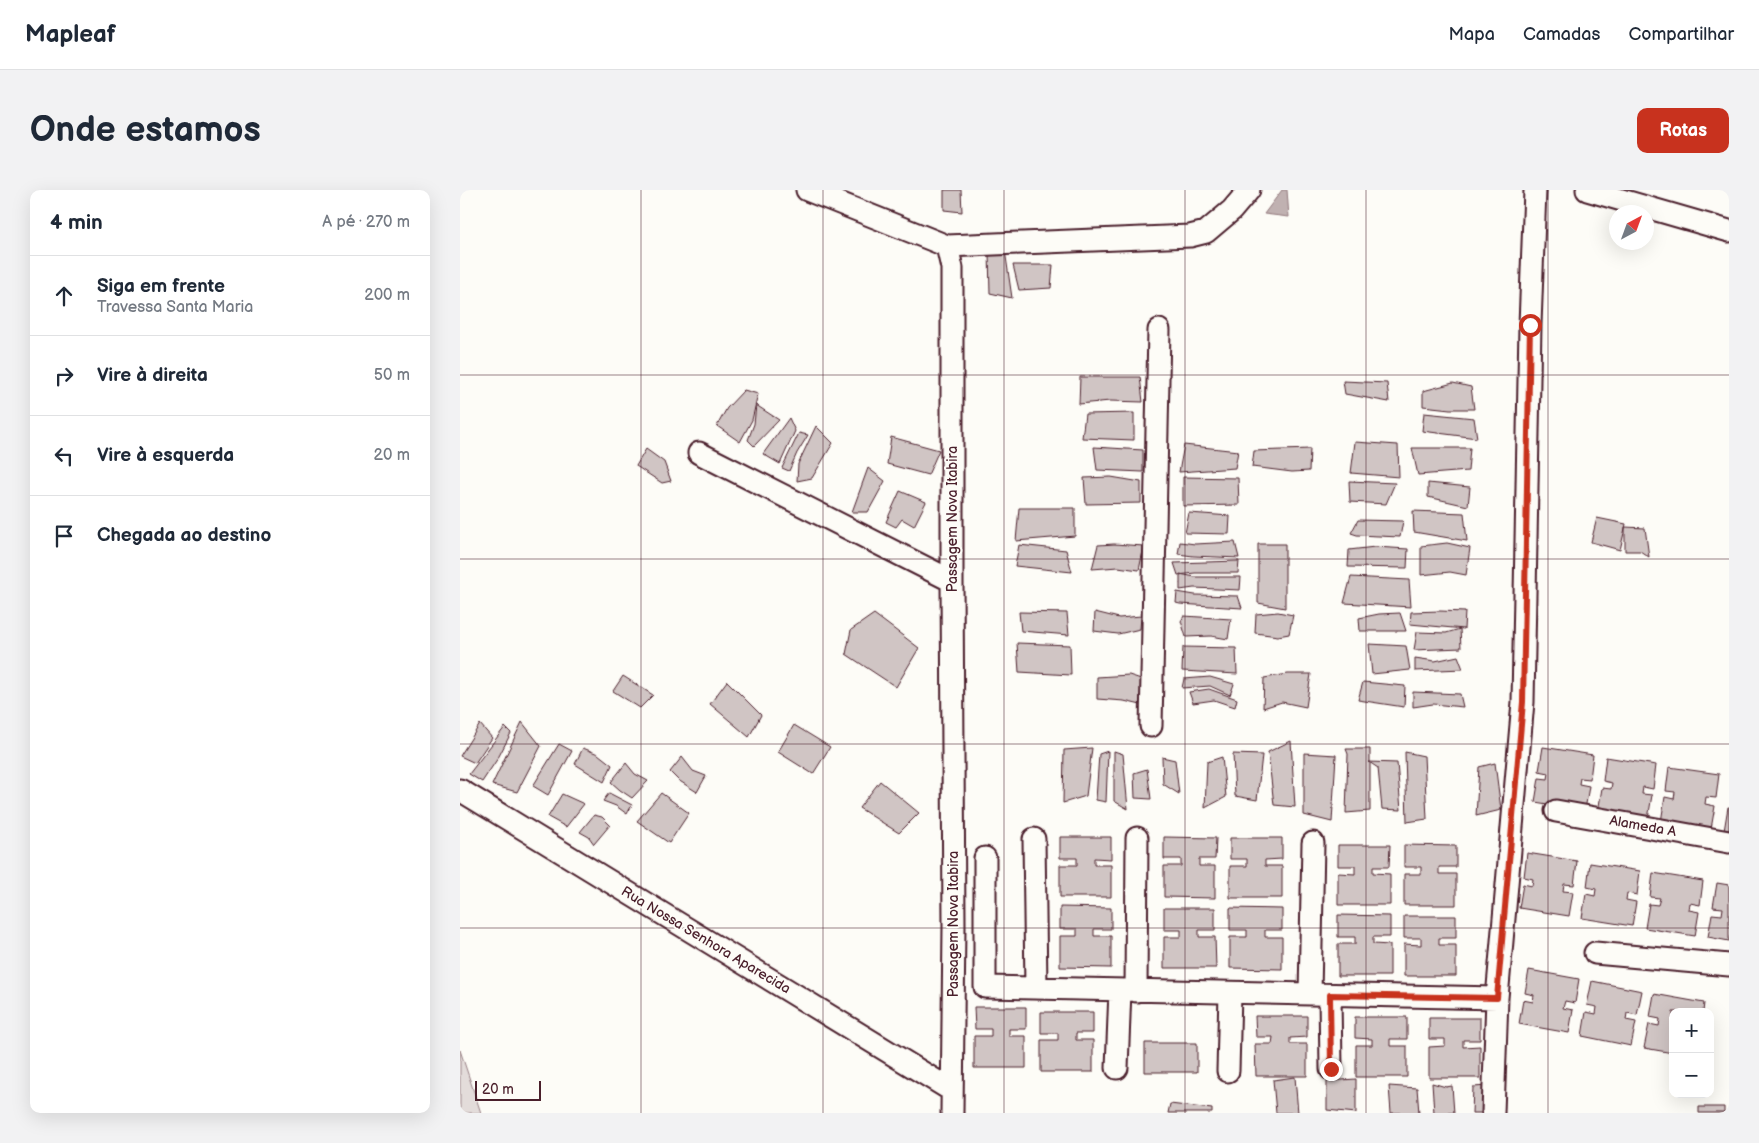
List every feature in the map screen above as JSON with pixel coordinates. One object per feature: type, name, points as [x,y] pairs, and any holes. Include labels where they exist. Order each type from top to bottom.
[{"type":"street","points":[[807,190],[947,246],[1190,236],[1206,232],[1232,210],[1249,190]]},
{"type":"street","points":[[1493,1113],[1497,998],[1523,702],[1530,335],[1535,190]]},
{"type":"street","points":[[1587,190],[1729,231]]},
{"type":"street","name":"Passagem Nova Itabira","points":[[947,246],[952,268],[954,926],[952,1113]]},
{"type":"street","points":[[1151,726],[1158,330]]},
{"type":"street","points":[[699,453],[952,581]]},
{"type":"street","name":"Rua Nossa Senhora Aparecida","points":[[460,790],[951,1090]]},
{"type":"street","name":"Alameda A","points":[[1556,811],[1729,842]]},
{"type":"street","points":[[1117,1068],[1128,990],[1137,838]]},
{"type":"street","points":[[1034,839],[1036,988]]},
{"type":"street","points":[[1313,842],[1320,995],[1331,1069]]},
{"type":"street","points":[[985,858],[986,987],[1497,998]]},
{"type":"street","points":[[1595,952],[1729,965]]},
{"type":"street","points":[[1228,1071],[1230,993]]},
{"type":"shaded area","points":[[1282,190],[1287,190],[1289,217],[1264,214]]},
{"type":"shaded area","points":[[460,1050],[481,1113],[460,1113]]},
{"type":"building","points":[[944,190],[961,190],[962,212],[944,210]]},
{"type":"building","points":[[1005,250],[1012,298],[990,293],[989,253]]},
{"type":"building","points":[[1013,265],[1053,265],[1051,288],[1019,290]]},
{"type":"building","points":[[1080,377],[1140,377],[1143,402],[1110,401],[1079,404]]},
{"type":"building","points":[[1343,381],[1387,383],[1389,402],[1345,394]]},
{"type":"building","points":[[1453,383],[1471,387],[1474,409],[1423,406],[1423,391]]},
{"type":"building","points":[[744,390],[758,394],[752,420],[740,442],[717,426],[727,408]]},
{"type":"building","points":[[756,405],[779,420],[754,446],[748,440],[754,424]]},
{"type":"building","points":[[1134,413],[1134,440],[1082,438],[1085,414]]},
{"type":"building","points":[[1424,413],[1474,418],[1477,438],[1422,431]]},
{"type":"building","points":[[789,418],[795,431],[780,464],[763,454]]},
{"type":"building","points":[[816,426],[833,443],[812,478],[797,481],[798,464]]},
{"type":"building","points":[[799,433],[808,435],[789,471],[782,468]]},
{"type":"building","points":[[891,437],[939,450],[928,475],[887,464]]},
{"type":"building","points":[[1355,442],[1398,445],[1399,477],[1351,473]]},
{"type":"building","points":[[1184,445],[1238,451],[1235,468],[1179,472]]},
{"type":"building","points":[[1094,447],[1143,450],[1143,472],[1097,470]]},
{"type":"building","points":[[1412,448],[1470,448],[1468,471],[1418,475]]},
{"type":"building","points":[[646,449],[664,462],[671,481],[662,483],[636,466]]},
{"type":"building","points":[[1310,449],[1309,471],[1292,472],[1252,467],[1254,451]]},
{"type":"building","points":[[868,468],[885,481],[868,512],[852,512]]},
{"type":"building","points":[[1111,477],[1141,482],[1141,503],[1086,504],[1084,478]]},
{"type":"building","points":[[1183,477],[1238,478],[1239,505],[1183,506]]},
{"type":"building","points":[[1349,481],[1395,483],[1386,504],[1350,502]]},
{"type":"building","points":[[1428,483],[1470,487],[1468,506],[1428,497]]},
{"type":"building","points":[[900,491],[926,502],[914,526],[902,519],[896,527],[886,522]]},
{"type":"building","points":[[1019,508],[1075,508],[1075,536],[1016,541]]},
{"type":"building","points":[[1413,511],[1464,513],[1467,541],[1414,532]]},
{"type":"building","points":[[1189,513],[1230,516],[1229,534],[1185,533]]},
{"type":"building","points":[[1597,518],[1626,524],[1620,550],[1591,542]]},
{"type":"building","points":[[1358,520],[1403,521],[1400,537],[1357,535],[1351,533]]},
{"type":"building","points":[[1625,527],[1645,528],[1649,557],[1640,551],[1625,551]]},
{"type":"building","points":[[1180,542],[1195,544],[1235,542],[1239,558],[1178,554]]},
{"type":"building","points":[[1447,543],[1470,548],[1466,575],[1450,572],[1421,575],[1421,546]]},
{"type":"building","points":[[1258,544],[1285,544],[1285,608],[1258,603]]},
{"type":"building","points":[[1019,545],[1066,550],[1072,572],[1015,566]]},
{"type":"building","points":[[1098,545],[1144,546],[1139,570],[1118,567],[1092,569]]},
{"type":"building","points":[[1375,547],[1408,549],[1407,568],[1348,567],[1349,550]]},
{"type":"building","points":[[1239,561],[1238,573],[1178,575],[1174,563]]},
{"type":"building","points":[[1180,574],[1195,577],[1241,577],[1240,590],[1194,588],[1180,590]]},
{"type":"building","points":[[1351,577],[1409,580],[1411,607],[1344,603]]},
{"type":"building","points":[[1177,592],[1195,595],[1238,596],[1242,608],[1180,604],[1176,603]]},
{"type":"building","points":[[1019,612],[1067,613],[1069,635],[1021,631]]},
{"type":"building","points":[[1095,612],[1119,618],[1141,616],[1140,629],[1118,634],[1094,631]]},
{"type":"building","points":[[1278,612],[1293,615],[1289,634],[1278,636],[1255,633],[1256,614]]},
{"type":"building","points":[[1411,612],[1465,612],[1464,629],[1410,624]]},
{"type":"building","points":[[1400,613],[1406,631],[1360,631],[1359,618],[1379,614]]},
{"type":"building","points":[[874,614],[919,648],[896,687],[846,654],[851,630]]},
{"type":"building","points":[[1184,616],[1231,619],[1228,639],[1211,636],[1186,637],[1181,621]]},
{"type":"building","points":[[1460,629],[1461,648],[1414,650],[1417,632],[1446,633]]},
{"type":"building","points":[[1017,643],[1070,645],[1071,675],[1019,672]]},
{"type":"building","points":[[1369,644],[1406,646],[1410,670],[1372,674]]},
{"type":"building","points":[[1183,647],[1236,648],[1237,674],[1182,671]]},
{"type":"building","points":[[1458,656],[1463,669],[1415,671],[1415,658],[1435,661]]},
{"type":"building","points":[[1288,674],[1311,674],[1306,707],[1282,702],[1263,708],[1264,678]]},
{"type":"building","points":[[1129,675],[1144,680],[1141,705],[1124,701],[1097,699],[1097,677]]},
{"type":"building","points":[[623,676],[653,695],[640,708],[613,691]]},
{"type":"building","points":[[1210,677],[1234,684],[1230,695],[1210,686],[1182,688],[1184,679]]},
{"type":"building","points":[[727,681],[761,715],[749,737],[710,704]]},
{"type":"building","points":[[1363,682],[1405,686],[1404,707],[1358,700]]},
{"type":"building","points":[[1209,689],[1237,699],[1235,707],[1214,700],[1193,703],[1189,692]]},
{"type":"building","points":[[1413,692],[1460,694],[1463,707],[1433,704],[1413,707]]},
{"type":"building","points":[[522,722],[541,746],[517,792],[492,785]]},
{"type":"building","points":[[480,724],[492,738],[475,763],[460,756]]},
{"type":"building","points":[[794,725],[830,747],[813,774],[778,752]]},
{"type":"building","points":[[505,727],[511,733],[498,758],[482,782],[469,774]]},
{"type":"building","points":[[1291,741],[1295,807],[1274,805],[1268,752]]},
{"type":"building","points":[[559,744],[572,751],[548,795],[533,786]]},
{"type":"building","points":[[1543,747],[1593,755],[1590,779],[1580,778],[1579,784],[1589,786],[1585,810],[1535,802],[1539,778],[1548,779],[1549,773],[1539,771]]},
{"type":"building","points":[[583,748],[598,754],[612,765],[604,782],[575,764]]},
{"type":"building","points":[[1092,748],[1086,796],[1063,803],[1064,750]]},
{"type":"building","points":[[1346,749],[1370,749],[1370,811],[1346,813],[1348,754]]},
{"type":"building","points":[[1108,751],[1106,802],[1096,800],[1099,754]]},
{"type":"building","points":[[1114,751],[1123,754],[1128,809],[1114,801]]},
{"type":"building","points":[[1405,752],[1424,756],[1427,819],[1407,822]]},
{"type":"building","points":[[1304,753],[1336,755],[1332,822],[1304,815]]},
{"type":"building","points":[[1233,754],[1262,755],[1257,800],[1235,796]]},
{"type":"building","points":[[682,757],[693,771],[706,776],[697,792],[678,780],[670,772]]},
{"type":"building","points":[[1162,757],[1175,760],[1179,794],[1163,784]]},
{"type":"building","points":[[1222,757],[1226,797],[1205,808],[1207,762]]},
{"type":"building","points":[[1606,757],[1656,765],[1653,789],[1643,787],[1642,794],[1652,795],[1648,819],[1598,812],[1602,788],[1611,789],[1612,783],[1603,781]]},
{"type":"building","points":[[1369,762],[1397,763],[1401,810],[1382,809],[1378,768]]},
{"type":"building","points":[[626,763],[635,774],[648,781],[632,798],[611,782]]},
{"type":"building","points":[[1495,763],[1501,810],[1476,816],[1479,767]]},
{"type":"building","points":[[1669,767],[1719,774],[1716,798],[1706,797],[1705,804],[1715,806],[1711,829],[1661,822],[1665,797],[1674,799],[1675,792],[1666,791]]},
{"type":"building","points":[[1147,769],[1151,799],[1135,798],[1134,773]]},
{"type":"building","points":[[880,781],[919,813],[899,833],[859,808]]},
{"type":"building","points":[[609,793],[632,805],[627,814],[616,806],[603,801]]},
{"type":"building","points":[[661,793],[689,813],[669,843],[637,821]]},
{"type":"building","points":[[562,794],[584,804],[566,827],[548,817]]},
{"type":"building","points":[[1729,807],[1729,832],[1724,831]]},
{"type":"building","points":[[594,815],[602,817],[610,825],[594,844],[589,837],[580,832]]},
{"type":"building","points":[[1060,837],[1111,837],[1111,859],[1094,858],[1094,865],[1111,865],[1111,897],[1060,897],[1060,865],[1077,865],[1077,858],[1060,858]]},
{"type":"building","points":[[1164,837],[1216,838],[1215,859],[1199,859],[1199,866],[1215,866],[1215,898],[1164,897],[1164,866],[1181,866],[1181,859],[1164,859]]},
{"type":"building","points":[[1230,838],[1282,838],[1282,859],[1265,860],[1265,866],[1282,866],[1282,898],[1230,898],[1230,866],[1247,866],[1247,859],[1230,859]]},
{"type":"building","points":[[1338,845],[1390,845],[1389,867],[1373,867],[1373,873],[1390,874],[1390,905],[1338,905],[1338,873],[1355,874],[1355,866],[1338,866]]},
{"type":"building","points":[[1404,845],[1456,846],[1456,867],[1439,867],[1439,874],[1456,874],[1456,905],[1404,905],[1404,874],[1421,874],[1421,867],[1404,867]]},
{"type":"building","points":[[1527,853],[1577,861],[1574,885],[1564,884],[1563,891],[1573,892],[1569,916],[1519,908],[1523,884],[1532,886],[1533,879],[1524,877]]},
{"type":"building","points":[[1590,863],[1640,871],[1637,895],[1627,893],[1626,900],[1636,902],[1632,926],[1582,918],[1586,894],[1595,896],[1596,889],[1587,887]]},
{"type":"building","points":[[1653,873],[1703,881],[1700,905],[1690,903],[1689,910],[1699,912],[1695,936],[1645,928],[1649,904],[1658,905],[1660,898],[1650,897]]},
{"type":"building","points":[[1717,883],[1729,885],[1729,941],[1708,937],[1712,914],[1722,915],[1723,908],[1713,907]]},
{"type":"building","points":[[1060,907],[1111,908],[1111,929],[1094,929],[1094,936],[1111,936],[1111,968],[1060,967],[1060,936],[1077,936],[1077,929],[1060,929]]},
{"type":"building","points":[[1164,908],[1215,908],[1215,930],[1199,930],[1199,937],[1215,937],[1216,968],[1164,968],[1164,937],[1181,937],[1181,930],[1164,930]]},
{"type":"building","points":[[1230,908],[1282,909],[1282,930],[1265,930],[1265,937],[1282,937],[1282,969],[1230,968],[1230,937],[1247,937],[1247,930],[1230,930]]},
{"type":"building","points":[[1338,915],[1390,916],[1390,937],[1373,937],[1373,944],[1390,945],[1390,976],[1338,976],[1338,944],[1355,944],[1355,937],[1338,937]]},
{"type":"building","points":[[1404,916],[1456,916],[1456,938],[1439,938],[1439,945],[1456,945],[1456,976],[1404,976],[1404,944],[1421,945],[1421,938],[1404,938]]},
{"type":"building","points":[[1529,970],[1579,979],[1575,1003],[1565,1001],[1563,1008],[1573,1010],[1569,1033],[1519,1024],[1523,1000],[1533,1002],[1534,995],[1525,993]]},
{"type":"building","points":[[1592,981],[1642,991],[1637,1015],[1627,1013],[1626,1020],[1636,1022],[1631,1046],[1582,1036],[1586,1012],[1596,1014],[1597,1007],[1587,1005]]},
{"type":"building","points":[[1654,994],[1704,1003],[1703,1008],[1669,1008],[1669,1052],[1644,1048],[1649,1024],[1659,1026],[1660,1019],[1650,1017]]},
{"type":"building","points":[[974,1007],[1026,1007],[1026,1029],[1009,1029],[1009,1036],[1026,1036],[1026,1068],[974,1068],[974,1036],[991,1036],[991,1029],[975,1029]]},
{"type":"building","points":[[1041,1012],[1093,1012],[1093,1033],[1076,1033],[1076,1040],[1093,1040],[1093,1072],[1041,1072],[1041,1040],[1058,1040],[1058,1033],[1041,1033]]},
{"type":"building","points":[[1255,1016],[1307,1016],[1307,1037],[1290,1038],[1290,1044],[1307,1044],[1307,1076],[1256,1076],[1255,1044],[1272,1044],[1273,1037],[1256,1037]]},
{"type":"building","points":[[1355,1017],[1407,1017],[1407,1039],[1390,1039],[1390,1046],[1407,1046],[1407,1077],[1356,1077],[1356,1045],[1372,1045],[1372,1039],[1355,1038]]},
{"type":"building","points":[[1429,1018],[1480,1018],[1480,1040],[1463,1040],[1463,1047],[1480,1046],[1480,1078],[1429,1078],[1429,1047],[1445,1046],[1445,1039],[1429,1039]]},
{"type":"building","points":[[1145,1043],[1197,1043],[1197,1072],[1145,1072]]},
{"type":"building","points":[[1295,1077],[1298,1113],[1276,1113],[1273,1080]]},
{"type":"building","points":[[1356,1079],[1356,1113],[1327,1110],[1327,1081]]},
{"type":"building","points":[[1432,1083],[1446,1087],[1452,1086],[1454,1113],[1434,1113]]},
{"type":"building","points":[[1389,1086],[1417,1088],[1419,1113],[1391,1113]]},
{"type":"building","points":[[1488,1086],[1488,1113],[1472,1113],[1473,1087]]},
{"type":"building","points":[[1170,1104],[1212,1109],[1212,1113],[1168,1113]]},
{"type":"building","points":[[1699,1107],[1724,1107],[1724,1113],[1699,1113]]},
{"type":"route","points":[[1331,1069],[1330,995],[1497,998],[1523,702],[1530,325]]}]
